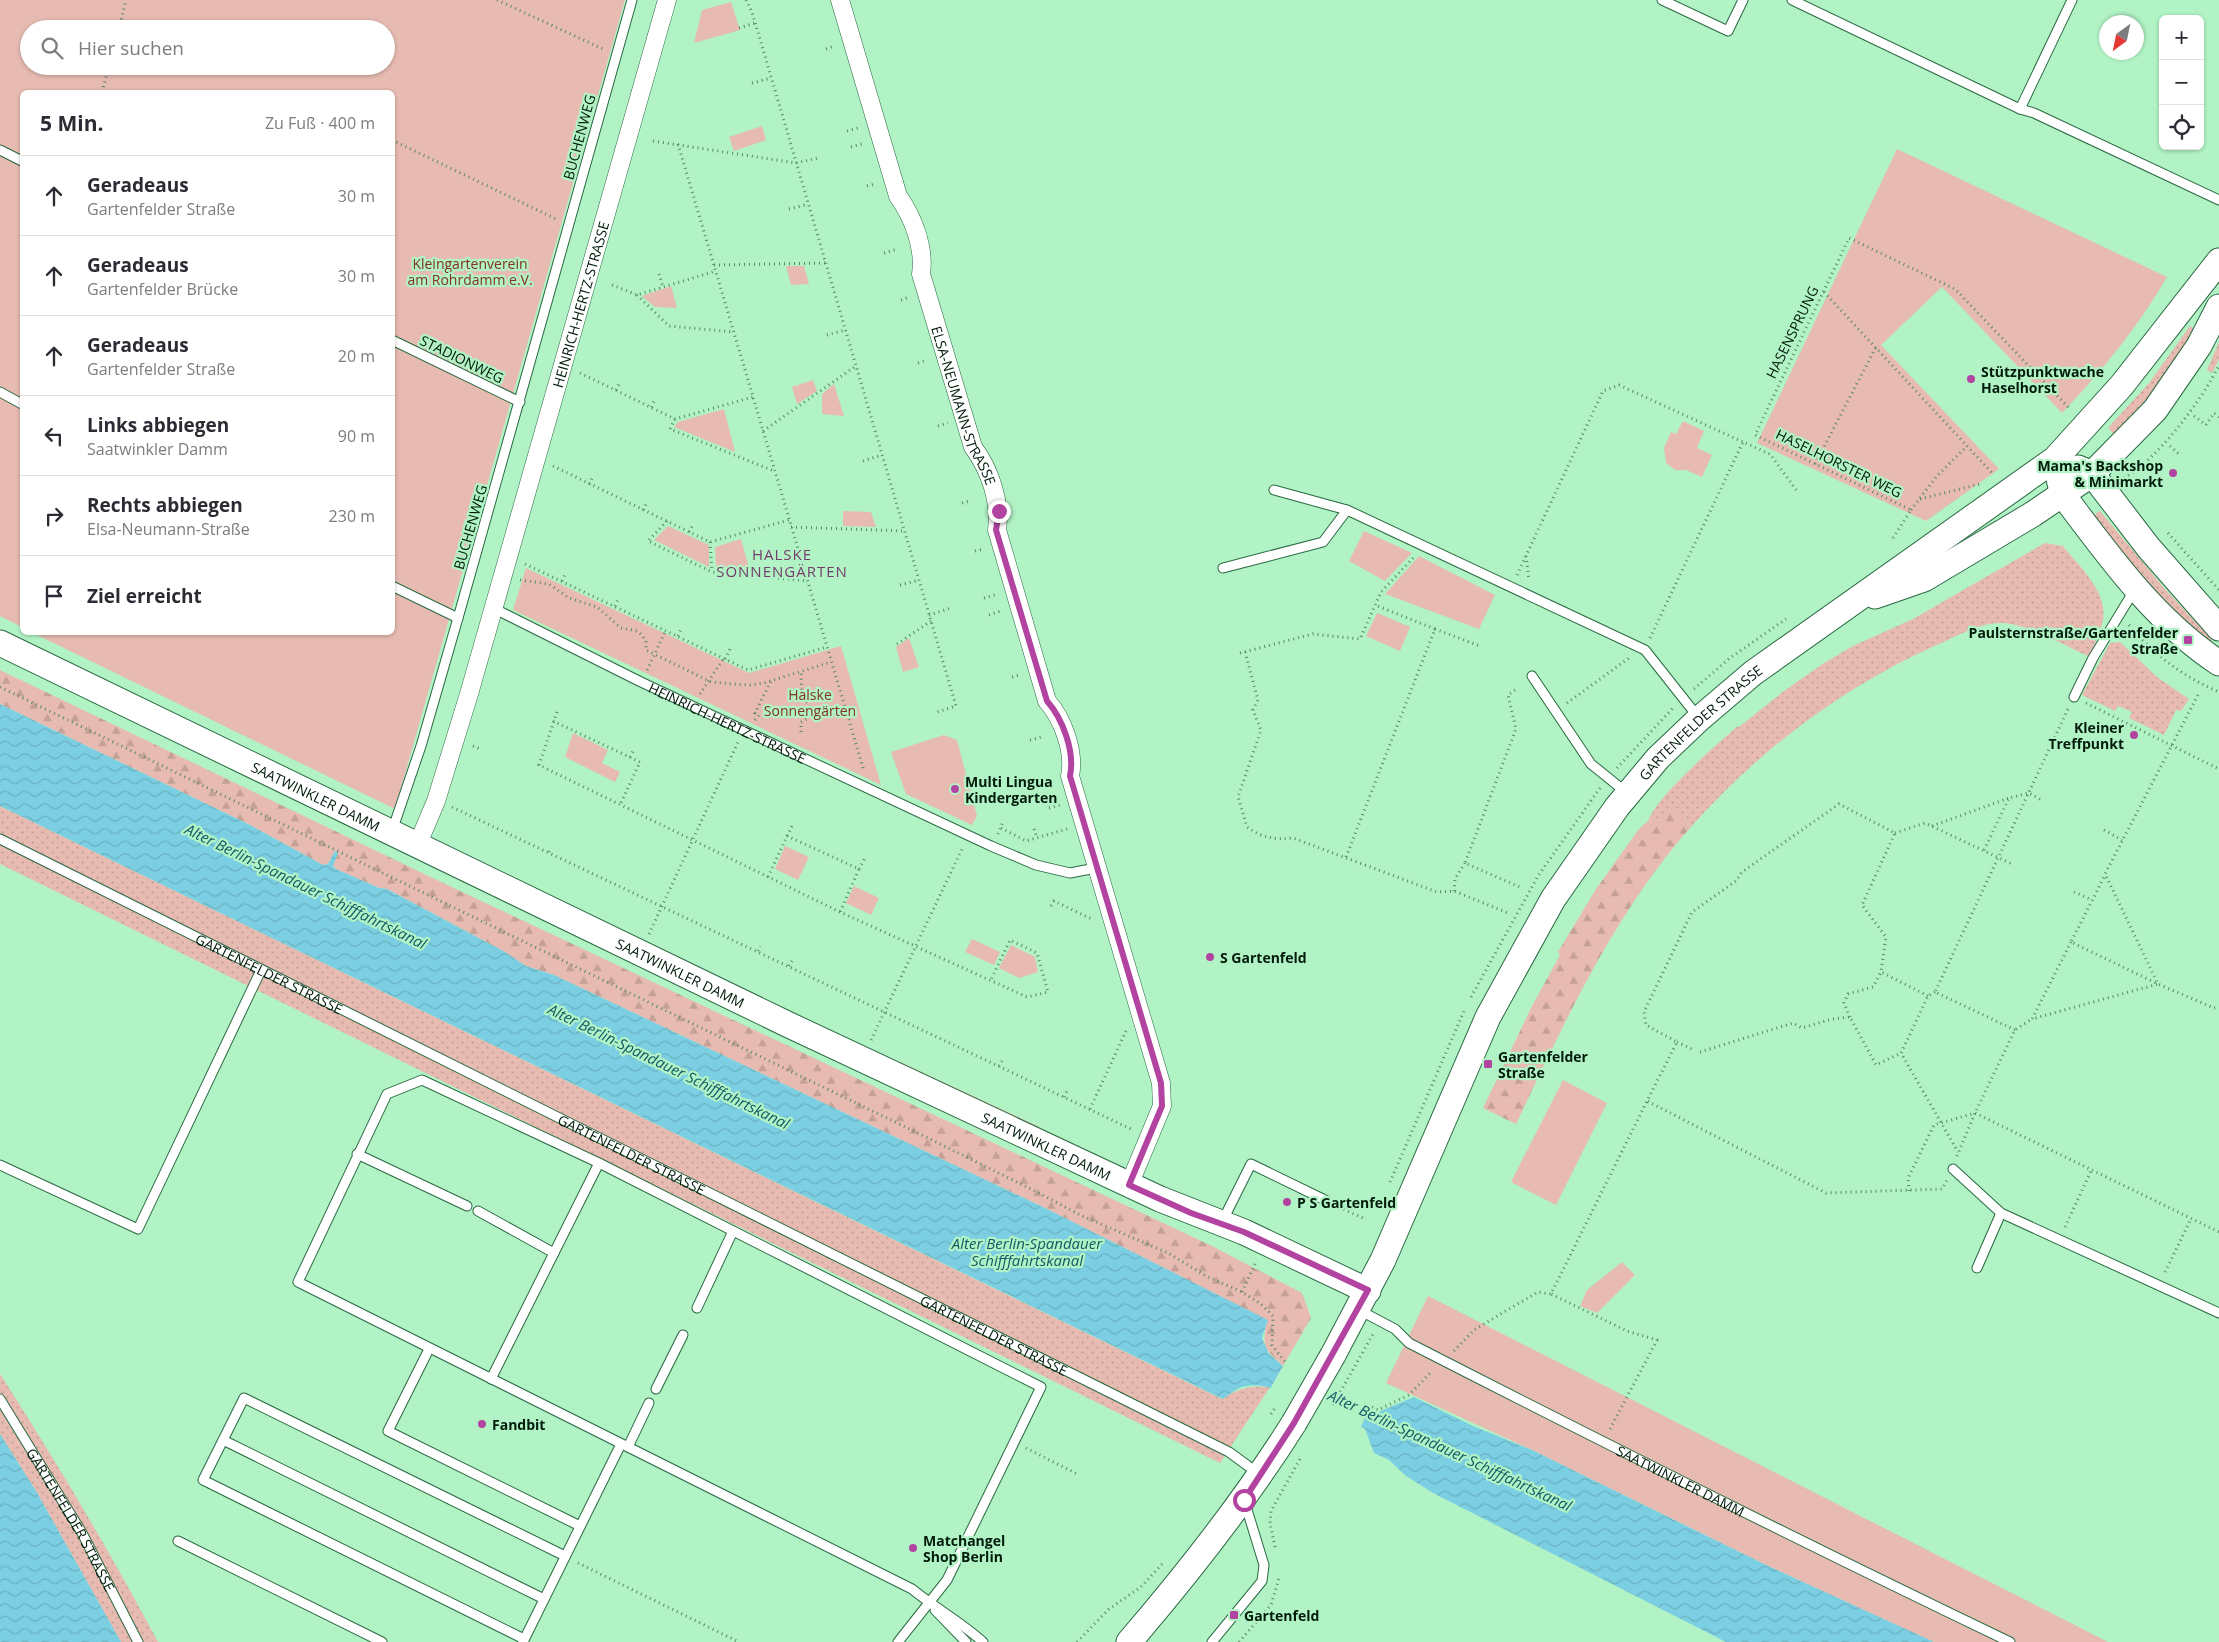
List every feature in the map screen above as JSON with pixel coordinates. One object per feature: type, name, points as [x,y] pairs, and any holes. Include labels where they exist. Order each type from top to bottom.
[{"type":"main road","name":"GARTENFELDER STRASSE","points":[[1261,1475],[1294,1423],[1363,1300],[1396,1233],[1458,1083],[1492,1008],[1552,900],[1584,851],[1628,794],[1658,758],[1699,719],[1768,662],[1804,635],[1856,602],[2055,459],[2122,385],[2219,261]]},
{"type":"main road","name":"GARTENFELDER STRASSE","points":[[1856,602],[1924,579],[2063,495],[2092,474],[2154,410],[2199,346],[2219,307]]},
{"type":"main road","points":[[2055,459],[2092,474],[2148,547],[2219,628]]},
{"type":"main road","points":[[2055,459],[2063,495],[2156,611],[2182,634],[2219,662]]},
{"type":"main road","name":"SAATWINKLER DAMM","points":[[0,643],[417,846],[1129,1185],[1191,1213],[1222,1223],[1363,1300]]},
{"type":"main road","points":[[1129,1642],[1183,1579],[1261,1475]]},
{"type":"street","name":"HEINRICH-HERTZ-STRASSE","points":[[417,846],[436,801],[508,557],[667,0]]},
{"type":"street","name":"ELSA-NEUMANN-STRASSE","points":[[840,0],[898,196],[908,210],[923,258],[921,274],[973,447],[984,462],[999,511],[996,530],[1047,701],[1058,713],[1073,763],[1070,776],[1161,1083],[1162,1106],[1129,1185]]},
{"type":"lane","name":"BUCHENWEG","points":[[390,833],[417,758],[458,618],[632,0]]},
{"type":"lane","points":[[1662,0],[1728,31],[1743,0]]},
{"type":"lane","points":[[1792,0],[2020,109],[2034,113],[2219,200]]},
{"type":"lane","points":[[2020,109],[2072,0]]},
{"type":"lane","points":[[0,150],[20,160]]},
{"type":"lane","name":"STADIONWEG","points":[[395,341],[520,402]]},
{"type":"lane","points":[[0,392],[20,403]]},
{"type":"lane","points":[[1274,490],[1347,510],[1643,650],[1699,719]]},
{"type":"lane","points":[[1223,568],[1323,542],[1347,510]]},
{"type":"lane","points":[[2074,697],[2093,658],[2137,586]]},
{"type":"lane","points":[[395,587],[458,618]]},
{"type":"lane","name":"HEINRICH-HERTZ-STRASSE","points":[[493,608],[641,682],[966,835]]},
{"type":"lane","points":[[1532,676],[1592,764],[1628,794]]},
{"type":"lane","points":[[966,835],[1036,865],[1070,873],[1096,868]]},
{"type":"lane","name":"GARTENFELDER STRASSE","points":[[0,839],[1234,1455],[1261,1475]]},
{"type":"lane","points":[[0,1165],[138,1229],[261,970]]},
{"type":"lane","points":[[898,1642],[928,1603],[947,1580],[1041,1387],[599,1163],[422,1080],[387,1094],[298,1282],[912,1589],[928,1603],[966,1642]]},
{"type":"lane","points":[[357,1154],[466,1206]]},
{"type":"lane","points":[[491,1379],[599,1163]]},
{"type":"lane","points":[[1222,1223],[1251,1164],[1327,1201]]},
{"type":"lane","points":[[1953,1169],[2001,1213],[2219,1313]]},
{"type":"lane","points":[[478,1211],[554,1253]]},
{"type":"lane","points":[[1977,1268],[2001,1213]]},
{"type":"lane","points":[[696,1308],[733,1231]]},
{"type":"lane","name":"SAATWINKLER DAMM","points":[[1363,1300],[1380,1321],[1395,1329],[1408,1343],[1769,1526],[2010,1642]]},
{"type":"lane","points":[[656,1389],[683,1335]]},
{"type":"lane","points":[[429,1349],[388,1431],[580,1526]]},
{"type":"lane","points":[[565,1556],[244,1398],[203,1480],[523,1640],[544,1599],[580,1526],[649,1403]]},
{"type":"lane","name":"GARTENFELDER STRASSE","points":[[0,1399],[82,1533],[138,1642]]},
{"type":"lane","points":[[223,1440],[544,1599]]},
{"type":"lane","points":[[1212,1642],[1262,1581],[1264,1565],[1244,1500]]},
{"type":"lane","points":[[178,1541],[382,1642]]},
{"type":"lane","points":[[928,1603],[965,1626],[983,1642]]},
{"type":"path","points":[[120,20],[126,0]]},
{"type":"path","points":[[497,0],[616,55]]},
{"type":"path","points":[[746,0],[755,23],[956,706],[937,712]]},
{"type":"path","points":[[739,28],[755,23]]},
{"type":"path","points":[[826,49],[837,45]]},
{"type":"path","points":[[103,90],[107,75]]},
{"type":"path","points":[[752,83],[771,78]]},
{"type":"path","points":[[846,132],[861,127]]},
{"type":"path","points":[[395,141],[569,226]]},
{"type":"path","points":[[653,141],[796,162],[818,158]]},
{"type":"path","points":[[851,147],[866,143]]},
{"type":"path","points":[[678,144],[866,778],[864,786]]},
{"type":"path","points":[[867,186],[878,183]]},
{"type":"path","points":[[789,209],[808,204]]},
{"type":"path","name":"HASENSPRUNG","points":[[1755,435],[1849,238],[1955,288],[2071,409]]},
{"type":"path","points":[[884,253],[897,249]]},
{"type":"path","points":[[714,265],[826,263]]},
{"type":"path","points":[[637,295],[716,271]]},
{"type":"path","points":[[659,274],[663,287]]},
{"type":"path","points":[[612,285],[637,295],[669,326],[734,332]]},
{"type":"path","points":[[1824,292],[1996,477]]},
{"type":"path","points":[[901,300],[912,296]]},
{"type":"path","points":[[827,335],[846,330]]},
{"type":"path","points":[[1815,464],[1876,347]]},
{"type":"path","points":[[918,363],[930,360]]},
{"type":"path","points":[[2142,463],[2172,433],[2190,410],[2219,365]]},
{"type":"path","points":[[763,431],[856,366]]},
{"type":"path","points":[[579,372],[675,419],[753,397]]},
{"type":"path","points":[[616,390],[620,382]]},
{"type":"path","points":[[1511,587],[1603,390],[1619,385],[1770,454],[1797,491]]},
{"type":"path","points":[[652,407],[655,398]]},
{"type":"path","points":[[2194,416],[2206,425],[2214,413],[2219,416]]},
{"type":"path","points":[[675,419],[670,429],[775,471]]},
{"type":"path","points":[[938,426],[949,423]]},
{"type":"path","name":"HASELHORSTER WEG","points":[[1755,435],[1912,510],[1893,538]]},
{"type":"path","points":[[1555,711],[1643,650],[1743,442]]},
{"type":"path","points":[[1912,510],[1936,477],[1968,446]]},
{"type":"path","points":[[2170,446],[2180,455]]},
{"type":"path","points":[[864,461],[882,455]]},
{"type":"path","points":[[552,466],[710,542],[789,520]]},
{"type":"path","points":[[589,484],[593,476]]},
{"type":"path","points":[[1920,499],[1966,486],[1989,483]]},
{"type":"path","points":[[962,503],[970,501]]},
{"type":"path","points":[[643,510],[647,502]]},
{"type":"path","points":[[667,521],[648,541],[712,572],[808,581]]},
{"type":"path","points":[[689,532],[693,524]]},
{"type":"path","points":[[791,527],[904,531]]},
{"type":"path","points":[[2166,530],[2219,590]]},
{"type":"path","points":[[710,542],[712,572]]},
{"type":"path","points":[[1424,546],[1381,592],[1360,639],[1313,634],[1242,653],[1258,700],[1254,710],[1261,730],[1238,797],[1248,827],[1265,837],[1278,839],[1293,838],[1437,892],[1454,891],[1508,913]]},
{"type":"path","points":[[1526,556],[1531,596]]},
{"type":"path","points":[[508,557],[748,670],[827,646]]},
{"type":"path","points":[[562,581],[566,572]]},
{"type":"path","points":[[520,580],[549,584],[568,598],[597,607],[621,628],[637,631],[646,642],[646,650],[709,681],[750,685],[771,681],[832,662]]},
{"type":"path","points":[[900,585],[919,580]]},
{"type":"path","points":[[615,606],[619,597]]},
{"type":"path","points":[[1375,605],[1480,646]]},
{"type":"path","points":[[929,615],[951,608]]},
{"type":"path","points":[[989,615],[1004,610]]},
{"type":"path","points":[[896,644],[931,621]]},
{"type":"path","points":[[678,636],[682,626]]},
{"type":"path","points":[[1346,857],[1435,629]]},
{"type":"path","points":[[641,682],[666,630]]},
{"type":"path","points":[[692,705],[730,649]]},
{"type":"path","points":[[801,671],[802,697],[808,703],[811,712],[807,720],[801,722],[801,732]]},
{"type":"path","points":[[647,937],[746,730],[759,715],[755,713],[771,681]]},
{"type":"path","points":[[0,687],[923,1136],[1037,1192],[1080,1216],[1168,1254],[1206,1276],[1242,1292],[1261,1304],[1273,1316],[1272,1345],[1285,1362]]},
{"type":"path","points":[[1454,891],[1455,879],[1465,863],[1516,729],[1508,695],[1515,690]]},
{"type":"path","points":[[2032,1019],[2122,840],[2198,695]]},
{"type":"path","points":[[1895,833],[1862,905],[1886,937],[1881,972],[1873,987],[1848,994],[1844,1003],[1876,1064],[1902,1052],[1928,996],[1935,992],[2000,858],[2074,697],[2219,769]]},
{"type":"path","points":[[557,712],[539,765],[910,945],[916,945],[1027,997],[1048,992],[1037,953],[1010,940],[991,980]]},
{"type":"path","points":[[553,721],[640,762],[620,805]]},
{"type":"path","points":[[1030,740],[1041,737]]},
{"type":"path","points":[[473,746],[480,749]]},
{"type":"path","points":[[630,757],[634,749]]},
{"type":"path","points":[[1932,826],[2009,798],[2029,793],[2043,801]]},
{"type":"path","points":[[1984,850],[2009,798]]},
{"type":"path","points":[[436,801],[473,816],[662,905],[1150,1138]]},
{"type":"path","points":[[1049,808],[1063,804]]},
{"type":"path","points":[[1694,1050],[1646,1025],[1644,1012],[1692,912],[1736,881],[1742,872],[1839,804],[1895,833],[1925,823],[2012,864]]},
{"type":"path","points":[[473,816],[474,812]]},
{"type":"path","points":[[768,877],[793,824]]},
{"type":"path","points":[[1001,828],[1026,841],[1070,828]]},
{"type":"path","points":[[1034,829],[1037,838]]},
{"type":"path","points":[[2104,830],[2122,840]]},
{"type":"path","points":[[870,1042],[966,835]]},
{"type":"path","points":[[787,836],[859,869]]},
{"type":"path","points":[[549,852],[551,848]]},
{"type":"path","points":[[840,912],[865,858]]},
{"type":"path","points":[[1465,863],[1522,888]]},
{"type":"path","points":[[2105,874],[2158,984]]},
{"type":"path","points":[[2074,892],[2092,900]]},
{"type":"path","points":[[1051,906],[1054,901],[1096,922]]},
{"type":"path","points":[[2071,942],[2158,984],[2214,1008],[2219,1007]]},
{"type":"path","points":[[758,951],[760,946]]},
{"type":"path","points":[[789,966],[792,961]]},
{"type":"path","points":[[1881,972],[1928,996]]},
{"type":"path","points":[[1647,1100],[1826,1193],[1942,1190],[1953,1169],[1975,1113],[2015,1030],[2032,1019],[2158,984]]},
{"type":"path","points":[[1935,992],[2015,1030]]},
{"type":"path","points":[[1700,1052],[1793,1023],[1802,1028],[1832,1019],[1850,1017]]},
{"type":"path","points":[[1090,1109],[1128,1028]]},
{"type":"path","points":[[1551,1294],[1677,1042]]},
{"type":"path","points":[[1902,1052],[1959,1152]]},
{"type":"path","points":[[999,1066],[1002,1061]]},
{"type":"path","points":[[1064,1097],[1067,1091]]},
{"type":"path","points":[[1909,1191],[1908,1178],[1934,1125],[1975,1113],[2219,1232]]},
{"type":"path","points":[[2059,1240],[2091,1171]]},
{"type":"path","points":[[1327,1201],[1366,1219]]},
{"type":"path","points":[[2159,1285],[2191,1219]]},
{"type":"path","points":[[1242,1292],[1255,1264]]},
{"type":"path","points":[[1372,1407],[1378,1410],[1409,1395],[1422,1383],[1439,1358],[1455,1350],[1474,1330],[1538,1292],[1551,1294],[1627,1331],[1657,1340],[1603,1443]]},
{"type":"path","points":[[1355,1366],[1380,1321]]},
{"type":"path","points":[[1266,1422],[1271,1414]]},
{"type":"path","points":[[1014,1442],[1077,1474]]},
{"type":"path","points":[[1276,1551],[1270,1523],[1271,1511],[1306,1449]]},
{"type":"path","points":[[565,1556],[739,1642]]},
{"type":"path","points":[[1077,1642],[1109,1609],[1141,1587],[1164,1561]]},
{"type":"path","points":[[1239,1642],[1271,1605],[1279,1576]]},
{"type":"green space","name":"Kleingartenverein am Rohrdamm e.V.","points":[[0,0],[625,0],[395,809],[37,635],[395,635],[395,90],[20,90],[20,626],[0,616]]},
{"type":"green space","points":[[731,2],[740,30],[694,43],[702,10]]},
{"type":"green space","points":[[762,126],[766,140],[734,151],[729,137]]},
{"type":"green space","points":[[1897,149],[2167,277],[2119,348],[2062,413],[1942,287],[1881,345],[1999,469],[1926,521],[1757,443]]},
{"type":"green space","points":[[786,266],[804,266],[809,284],[791,285]]},
{"type":"green space","points":[[671,286],[677,308],[655,307],[642,296]]},
{"type":"green space","points":[[2190,326],[2196,330],[2159,387],[2117,437],[2108,428],[2149,383]]},
{"type":"green space","points":[[2219,342],[2219,359],[2212,373],[2207,370]]},
{"type":"green space","points":[[813,380],[817,391],[797,404],[792,387]]},
{"type":"green space","points":[[834,384],[844,416],[822,414],[822,394]]},
{"type":"green space","points":[[724,409],[735,452],[674,427],[678,422]]},
{"type":"green space","points":[[1683,421],[1704,431],[1697,448],[1712,455],[1702,477],[1686,470],[1675,470],[1666,463],[1664,448],[1671,432],[1676,434]]},
{"type":"green space","points":[[843,511],[871,512],[876,527],[843,526]]},
{"type":"green space","points":[[2100,511],[2165,589],[2212,640],[2210,645],[2189,630],[2090,517]]},
{"type":"green space","points":[[668,526],[709,545],[709,567],[654,540]]},
{"type":"green space","points":[[1364,531],[1412,553],[1385,581],[1349,561]]},
{"type":"green space","points":[[741,539],[750,571],[716,568],[715,547]]},
{"type":"green space","points":[[2045,543],[2063,546],[2091,580],[2101,599],[2103,620],[2090,657],[2047,636],[2013,624],[1994,623],[1971,629],[1905,660],[1838,699],[1775,746],[1746,771],[1690,828],[1686,819],[1665,812],[1655,822],[1648,821],[1663,798],[1688,771],[1738,726],[1784,691],[1824,663],[1853,646],[1913,619]]},
{"type":"green space","points":[[1419,556],[1495,595],[1479,629],[1385,594]]},
{"type":"green space","name":"Halske Sonnengärten","points":[[526,568],[749,673],[841,646],[881,785],[513,610]]},
{"type":"green space","points":[[1377,613],[1410,627],[1400,651],[1366,636]]},
{"type":"green space","points":[[909,638],[919,667],[903,672],[896,647]]},
{"type":"green space","points":[[2120,642],[2157,677],[2189,699],[2181,711],[2176,710],[2164,735],[2129,718],[2132,712],[2118,706],[2115,711],[2082,695],[2110,643]]},
{"type":"green space","points":[[0,670],[439,881],[1212,1246],[1302,1293],[1311,1318],[1283,1366],[1271,1355],[1266,1346],[1267,1320],[1043,1207],[554,975],[526,966],[505,952],[387,889],[379,888],[336,869],[333,866],[338,853],[335,851],[328,864],[323,865],[248,824],[0,704]]},
{"type":"green space","points":[[573,733],[608,750],[602,763],[620,772],[615,782],[565,757]]},
{"type":"green space","name":"Multi Lingua Kindergarten","points":[[944,735],[957,740],[977,816],[972,825],[906,794],[891,752]]},
{"type":"green space","points":[[0,806],[1222,1399],[1245,1388],[1256,1386],[1270,1387],[1220,1463],[0,864]]},
{"type":"green space","points":[[1672,810],[1686,819],[1690,828],[1663,861],[1614,932],[1553,1046],[1516,1124],[1483,1108],[1531,1008],[1560,955],[1558,952],[1596,889],[1639,829],[1648,821],[1655,822],[1665,812]]},
{"type":"green space","points":[[785,846],[809,857],[798,880],[775,869]]},
{"type":"green space","points":[[854,886],[879,898],[871,915],[846,903]]},
{"type":"green space","points":[[972,939],[1000,952],[994,965],[965,952]]},
{"type":"green space","points":[[1011,945],[1035,957],[1038,972],[1019,978],[999,968]]},
{"type":"green space","points":[[900,1062],[1042,1128],[1009,1118],[899,1066]]},
{"type":"green space","points":[[1563,1080],[1607,1103],[1556,1205],[1511,1182]]},
{"type":"green space","points":[[1622,1262],[1635,1275],[1597,1313],[1580,1306],[1587,1290]]},
{"type":"green space","points":[[1428,1296],[2108,1642],[1933,1642],[1766,1565],[1532,1450],[1386,1383]]},
{"type":"green space","points":[[0,1374],[82,1506],[158,1642],[121,1642],[36,1491],[0,1434]]},
{"type":"water","name":"Alter Berlin-Spandauer Schifffahrtskanal","points":[[0,704],[248,824],[323,865],[328,864],[335,851],[338,853],[333,866],[336,869],[379,888],[387,889],[505,952],[526,966],[554,975],[1043,1207],[1268,1320],[1262,1338],[1269,1354],[1283,1366],[1376,1413],[1414,1397],[1473,1426],[1532,1450],[1766,1565],[1934,1642],[1726,1642],[1433,1493],[1406,1476],[1389,1460],[1374,1453],[1365,1429],[1334,1413],[1328,1415],[1285,1393],[1262,1386],[1239,1388],[1223,1399],[0,806]]},
{"type":"water","points":[[0,1434],[36,1491],[121,1642],[0,1642]]},
{"type":"pier","points":[[1284,1364],[1370,1407],[1360,1429],[1334,1416],[1327,1417],[1270,1389]]},
{"type":"place","name":"Stützpunktwache Haselhorst","points":[[1971,379]]},
{"type":"place","name":"Mama's Backshop & Minimarkt","points":[[2173,473]]},
{"type":"place","name":"Paulsternstraße/Gartenfelder Straße","points":[[2188,640]]},
{"type":"place","name":"Kleiner Treffpunkt","points":[[2134,735]]},
{"type":"place","name":"Multi Lingua Kindergarten","points":[[955,789]]},
{"type":"place","name":"S Gartenfeld","points":[[1210,957]]},
{"type":"place","name":"Gartenfelder Straße","points":[[1488,1064]]},
{"type":"place","name":"P S Gartenfeld","points":[[1287,1202]]},
{"type":"place","name":"Fandbit","points":[[482,1424]]},
{"type":"place","name":"Matchangel Shop Berlin","points":[[913,1548]]},
{"type":"place","name":"Gartenfeld","points":[[1234,1615]]},
{"type":"district","name":"HALSKE SONNENGÄRTEN","points":[[782,562]]},
{"type":"route","points":[[999,511],[996,530],[1047,701],[1058,713],[1073,763],[1070,776],[1161,1083],[1162,1106],[1129,1185],[1191,1213],[1244,1232],[1368,1290],[1294,1423],[1244,1500]]}]
